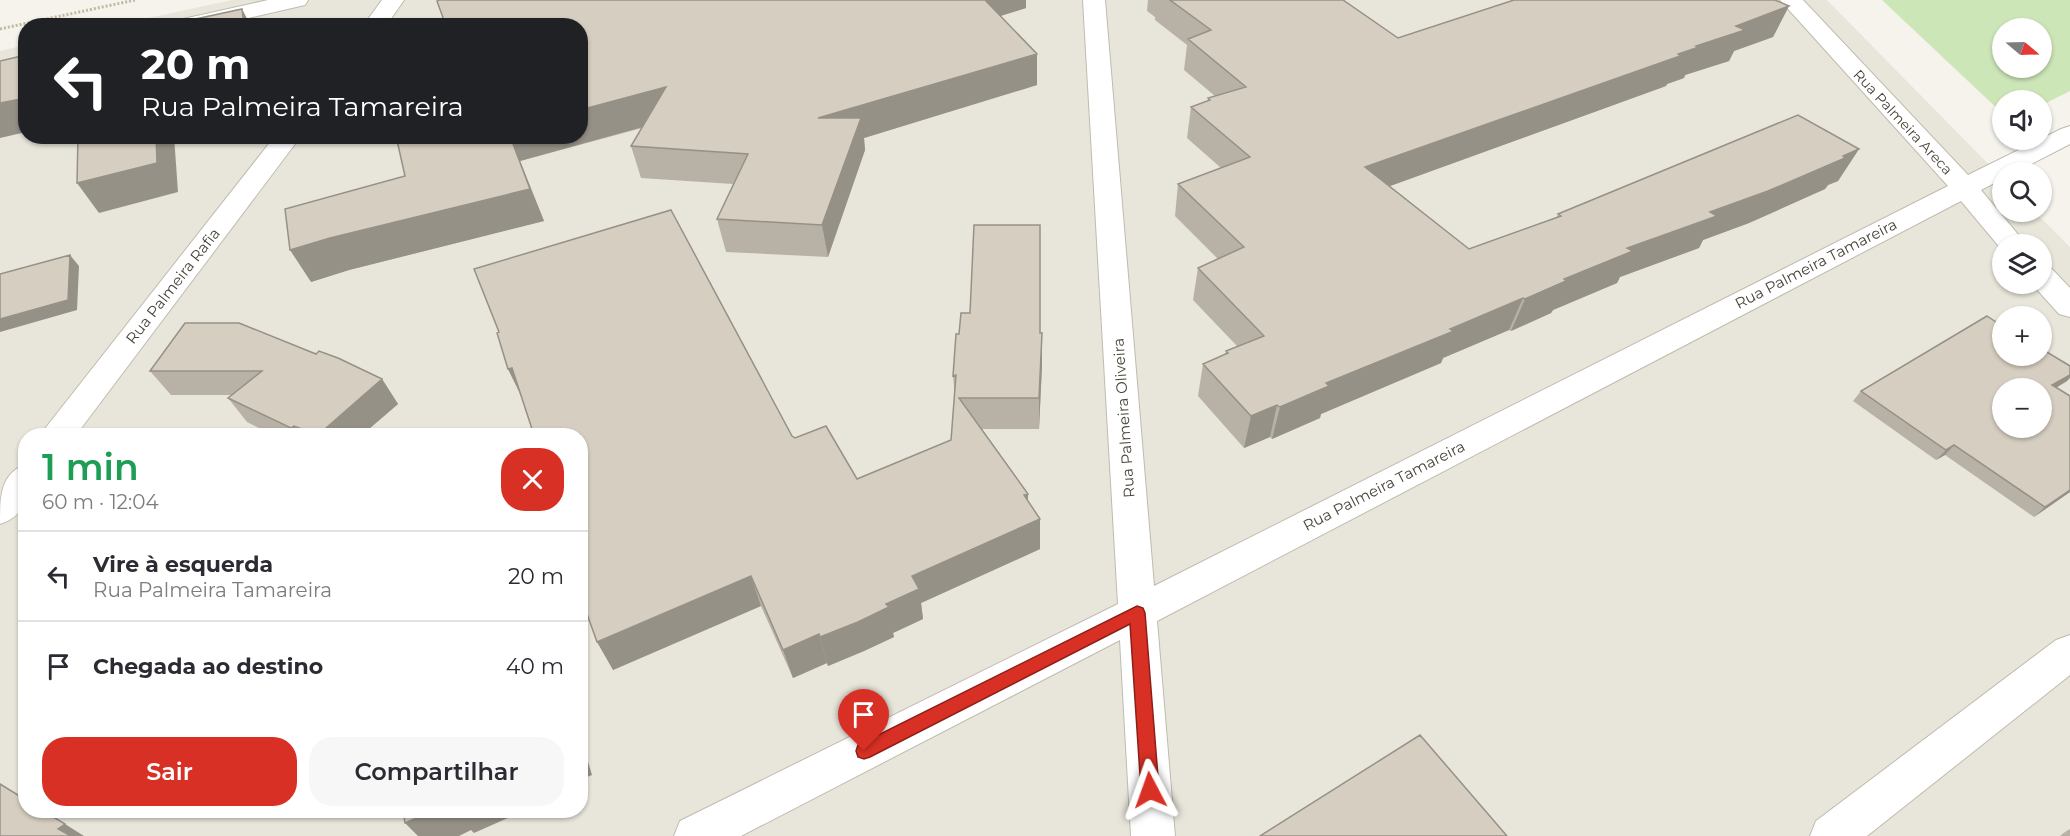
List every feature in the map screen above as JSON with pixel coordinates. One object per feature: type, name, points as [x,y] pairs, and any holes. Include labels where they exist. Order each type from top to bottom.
[{"type":"street","points":[[217,18],[297,0]]},
{"type":"street","points":[[380,18],[393,0]]},
{"type":"street","name":"Rua Palmeira Oliveira","points":[[1094,0],[1153,836]]},
{"type":"street","name":"Rua Palmeira Areca","points":[[1791,0],[1964,187],[2003,234]]},
{"type":"street","name":"Rua Palmeira Tamareira","points":[[696,836],[1137,613],[2070,134]]},
{"type":"street","name":"Rua Palmeira Rafia","points":[[62,428],[283,144]]},
{"type":"street","points":[[2052,287],[2070,307]]},
{"type":"street","points":[[0,510],[18,487]]},
{"type":"street","points":[[1832,836],[2070,652]]},
{"type":"path","points":[[51,18],[135,0]]},
{"type":"path","points":[[0,29],[18,25]]},
{"type":"shaded area","points":[[232,0],[1827,0],[1992,168],[1992,222],[2045,222],[2070,247],[2070,836],[0,836],[0,51],[18,47],[18,144],[588,144],[588,18],[148,18]]},
{"type":"green space","points":[[1882,0],[2070,0],[2070,91],[2052,100],[2052,90],[1992,90],[1992,104]]},
{"type":"building","points":[[985,0],[1037,54],[818,118],[861,118],[822,225],[717,219],[748,154],[631,146],[666,87],[588,108],[588,18],[443,18],[437,1]]},
{"type":"building","points":[[1170,0],[1343,0],[1398,38],[1514,0],[1775,0],[1789,6],[1736,26],[1745,30],[1696,46],[1699,47],[1678,54],[1680,56],[1365,167],[1469,249],[1561,216],[1558,214],[1798,115],[1859,149],[1843,156],[1845,158],[1768,191],[1710,212],[1717,216],[1627,248],[1633,251],[1564,279],[1566,281],[1525,299],[1450,329],[1454,331],[1326,383],[1329,386],[1280,407],[1277,405],[1251,416],[1203,364],[1228,353],[1226,351],[1264,336],[1198,268],[1244,247],[1178,184],[1250,157],[1191,107],[1210,100],[1208,98],[1246,87],[1188,39],[1211,30]]},
{"type":"building","points":[[242,9],[243,18],[200,18]]},
{"type":"building","points":[[18,57],[18,100],[0,103],[0,61]]},
{"type":"building","points":[[78,144],[156,144],[157,163],[77,183]]},
{"type":"building","points":[[398,144],[513,144],[530,189],[290,250],[285,209],[405,176]]},
{"type":"building","points":[[671,210],[792,436],[795,438],[826,426],[857,479],[951,440],[956,375],[953,376],[956,334],[959,334],[961,313],[970,313],[974,225],[1040,225],[1040,333],[1042,333],[1039,398],[959,398],[1028,494],[1024,495],[1040,519],[912,576],[919,589],[886,604],[889,607],[858,622],[820,637],[819,634],[783,650],[751,576],[597,642],[588,617],[588,428],[532,428],[512,368],[508,369],[497,333],[499,332],[474,269]]},
{"type":"building","points":[[70,255],[68,300],[0,319],[0,274]]},
{"type":"building","points":[[1987,316],[1992,319],[1992,366],[2052,366],[2052,355],[2070,366],[2070,375],[2052,385],[2070,396],[2070,490],[2045,507],[1954,445],[1946,450],[1861,391]]},
{"type":"building","points":[[185,323],[239,323],[316,354],[319,351],[338,358],[382,379],[326,428],[294,426],[291,428],[228,398],[262,371],[150,371]]},
{"type":"building","points":[[1420,735],[1507,836],[1260,836]]},
{"type":"building","points":[[0,784],[18,795],[18,818],[55,818],[65,824],[58,829],[71,836],[0,836]]},
{"type":"building","points":[[404,818],[417,818],[405,823]]},
{"type":"route","points":[[864,751],[1137,613],[1150,790]]}]
